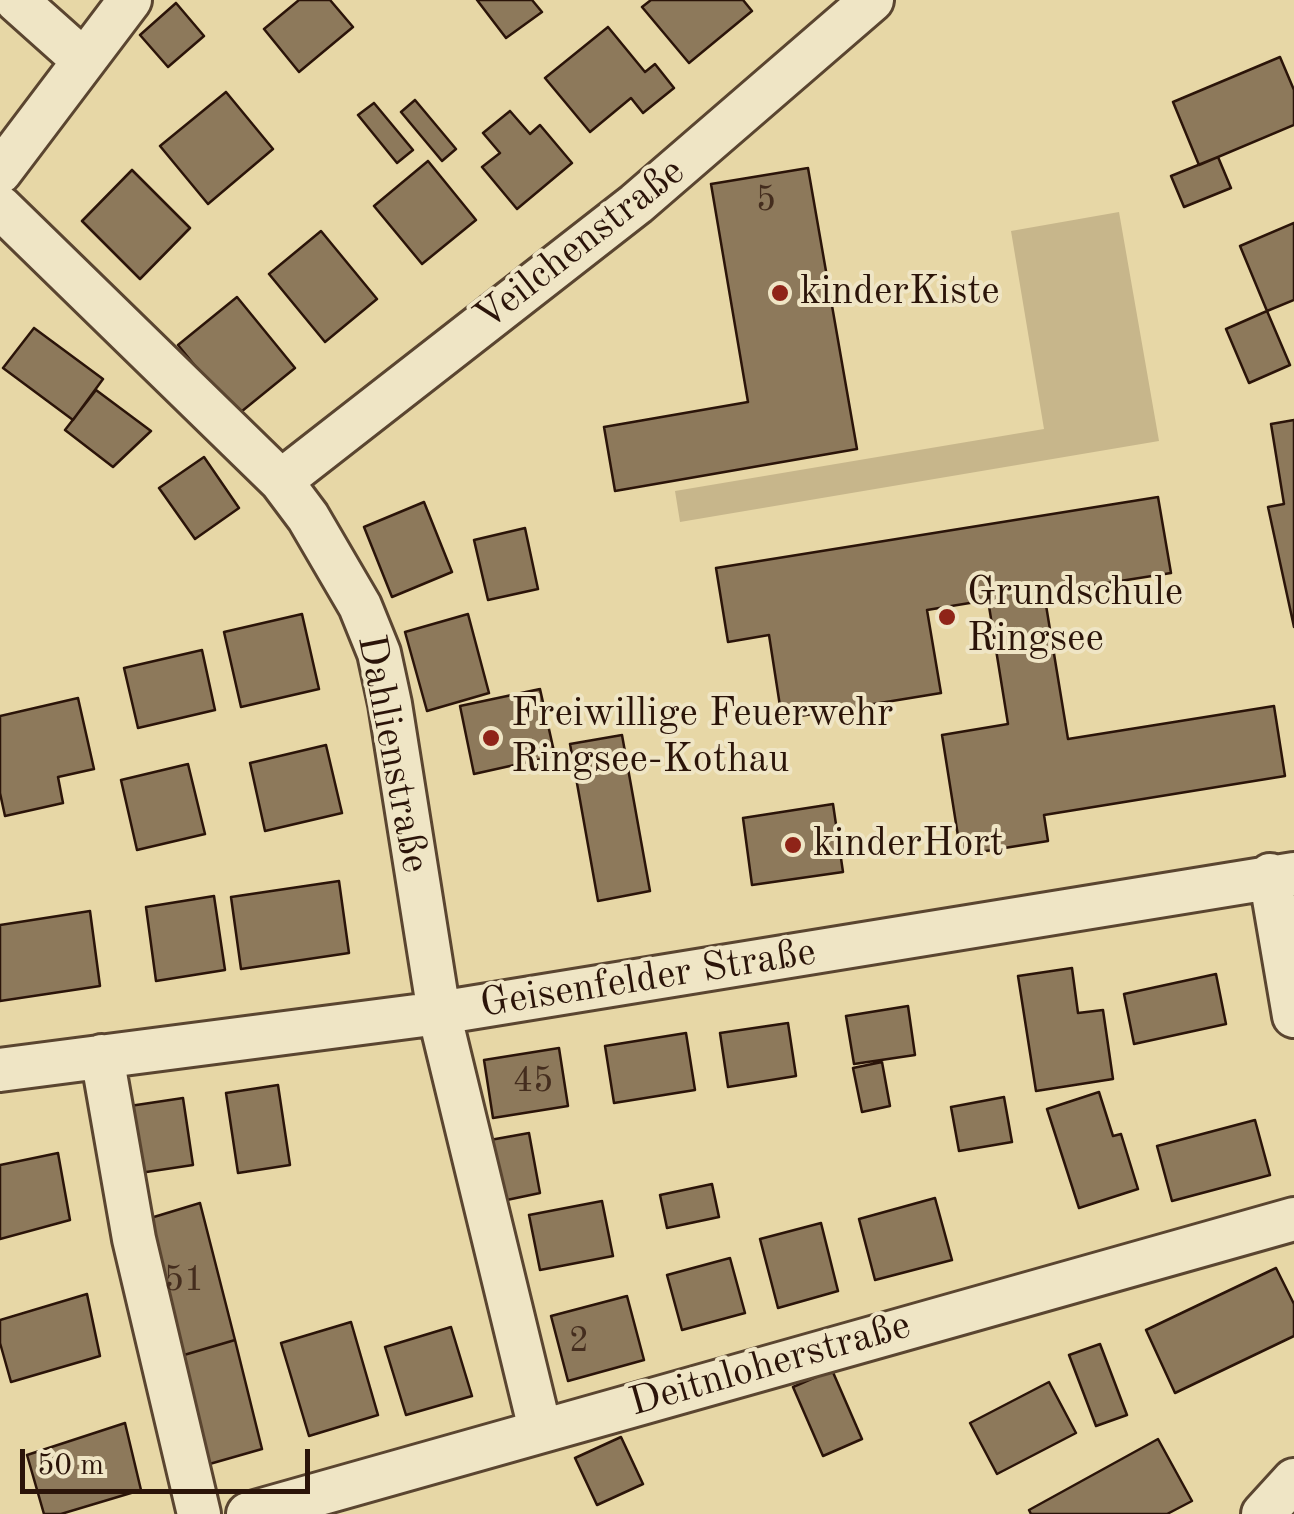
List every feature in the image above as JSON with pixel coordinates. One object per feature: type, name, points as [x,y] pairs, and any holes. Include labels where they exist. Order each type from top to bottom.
[{"type":"street","points":[[16,0],[82,58]]},
{"type":"street","points":[[0,172],[82,58],[130,0]]},
{"type":"street","name":"Veilchenstraße","points":[[281,481],[636,204],[872,0]]},
{"type":"street","name":"Dahlienstraße","points":[[0,207],[281,481],[332,557],[379,653],[439,1013],[540,1429]]},
{"type":"street","points":[[1282,875],[1294,1016]]},
{"type":"street","name":"Geisenfelder Straße","points":[[0,1070],[439,1013],[1282,875]]},
{"type":"street","points":[[102,1056],[134,1239],[199,1514]]},
{"type":"street","name":"Deitnloherstraße","points":[[248,1514],[1294,1219]]},
{"type":"street","points":[[1263,1514],[1294,1480]]},
{"type":"shaded area","points":[[1119,212],[1159,441],[680,522],[675,491],[1044,429],[1011,231]]},
{"type":"building","points":[[299,0],[330,0],[353,27],[299,72],[264,29]]},
{"type":"building","points":[[477,0],[532,0],[542,12],[506,38]]},
{"type":"building","points":[[651,0],[743,0],[752,11],[689,63],[642,7]]},
{"type":"building","points":[[176,3],[204,36],[168,67],[140,35]]},
{"type":"building","points":[[608,27],[645,72],[655,64],[674,88],[643,113],[631,98],[590,132],[545,78]]},
{"type":"building","points":[[1280,57],[1294,90],[1294,125],[1199,165],[1173,102]]},
{"type":"building","points":[[226,92],[273,149],[208,204],[160,146]]},
{"type":"building","points":[[415,100],[456,149],[442,161],[401,112]]},
{"type":"building","points":[[374,103],[413,150],[397,163],[358,115]]},
{"type":"building","points":[[510,111],[530,134],[540,125],[572,163],[517,209],[482,167],[500,153],[483,133]]},
{"type":"building","points":[[1218,157],[1231,188],[1184,207],[1171,176]]},
{"type":"building","points":[[428,161],[476,220],[422,264],[374,206]]},
{"type":"building","name":"kinderKiste","points":[[808,168],[857,449],[615,491],[604,427],[748,402],[711,184]]},
{"type":"building","points":[[132,170],[190,228],[140,279],[82,221]]},
{"type":"building","points":[[1294,223],[1294,300],[1267,311],[1240,246]]},
{"type":"building","points":[[321,231],[377,299],[325,342],[269,274]]},
{"type":"building","points":[[237,297],[295,368],[236,416],[178,345]]},
{"type":"building","points":[[1267,311],[1290,365],[1249,383],[1226,329]]},
{"type":"building","points":[[34,328],[103,379],[73,420],[3,368]]},
{"type":"building","points":[[96,390],[151,431],[113,467],[65,430]]},
{"type":"building","points":[[1294,420],[1294,627],[1268,507],[1284,504],[1271,424]]},
{"type":"building","points":[[204,457],[239,508],[195,539],[159,488]]},
{"type":"building","points":[[1158,497],[1171,573],[1044,593],[1068,739],[1274,706],[1285,776],[1044,815],[1048,841],[961,855],[942,735],[1008,724],[988,600],[927,610],[941,693],[782,719],[769,635],[728,642],[716,568]]},
{"type":"building","points":[[424,502],[452,572],[392,597],[364,527]]},
{"type":"building","points":[[525,528],[538,589],[488,600],[474,540]]},
{"type":"building","points":[[302,614],[319,689],[241,707],[224,632]]},
{"type":"building","points":[[468,614],[489,693],[427,711],[405,632]]},
{"type":"building","points":[[202,650],[215,710],[138,728],[124,668]]},
{"type":"building","points":[[540,689],[555,756],[474,774],[460,706]]},
{"type":"building","points":[[78,698],[94,769],[58,777],[63,803],[5,816],[0,793],[0,716]]},
{"type":"building","points":[[622,735],[650,891],[598,901],[570,744]]},
{"type":"building","points":[[326,745],[342,813],[265,831],[250,763]]},
{"type":"building","points":[[188,764],[205,834],[137,850],[121,780]]},
{"type":"building","name":"kinderHort","points":[[833,804],[843,872],[752,885],[743,818]]},
{"type":"building","points":[[339,881],[349,953],[241,969],[231,897]]},
{"type":"building","points":[[214,896],[225,970],[156,981],[146,907]]},
{"type":"building","points":[[90,911],[100,986],[0,1001],[0,925]]},
{"type":"building","points":[[1072,968],[1078,1013],[1103,1010],[1113,1079],[1036,1091],[1018,976]]},
{"type":"building","points":[[1216,974],[1226,1024],[1134,1044],[1124,994]]},
{"type":"building","points":[[908,1006],[915,1055],[854,1064],[846,1016]]},
{"type":"building","points":[[788,1023],[796,1076],[728,1087],[720,1033]]},
{"type":"building","points":[[686,1033],[695,1090],[614,1103],[605,1046]]},
{"type":"building","points":[[559,1048],[568,1106],[493,1118],[484,1060]]},
{"type":"building","points":[[882,1062],[890,1106],[862,1112],[853,1068]]},
{"type":"building","points":[[278,1085],[290,1165],[238,1173],[226,1093]]},
{"type":"building","points":[[1099,1092],[1113,1136],[1121,1134],[1138,1189],[1079,1208],[1047,1109]]},
{"type":"building","points":[[1004,1097],[1012,1142],[959,1151],[951,1107]]},
{"type":"building","points":[[183,1098],[193,1165],[133,1174],[123,1107]]},
{"type":"building","points":[[1255,1120],[1270,1175],[1172,1201],[1157,1146]]},
{"type":"building","points":[[529,1133],[540,1193],[502,1201],[490,1140]]},
{"type":"building","points":[[58,1153],[70,1220],[0,1239],[0,1165]]},
{"type":"building","points":[[712,1184],[719,1217],[667,1228],[660,1195]]},
{"type":"building","points":[[935,1198],[952,1260],[875,1280],[859,1219]]},
{"type":"building","points":[[602,1201],[613,1256],[540,1270],[529,1215]]},
{"type":"building","points":[[200,1203],[235,1340],[167,1360],[134,1223]]},
{"type":"building","points":[[821,1223],[838,1291],[778,1308],[760,1239]]},
{"type":"building","points":[[730,1258],[745,1313],[682,1330],[667,1275]]},
{"type":"building","points":[[1276,1268],[1294,1304],[1294,1336],[1175,1393],[1146,1330]]},
{"type":"building","points":[[87,1294],[100,1356],[11,1382],[0,1343],[0,1320]]},
{"type":"building","points":[[627,1296],[644,1360],[568,1381],[551,1316]]},
{"type":"building","points":[[351,1322],[378,1415],[309,1436],[281,1343]]},
{"type":"building","points":[[451,1327],[472,1396],[406,1415],[385,1347]]},
{"type":"building","points":[[235,1340],[262,1449],[192,1469],[167,1360]]},
{"type":"building","points":[[1100,1344],[1127,1415],[1096,1426],[1069,1355]]},
{"type":"building","points":[[832,1370],[862,1439],[823,1456],[793,1387]]},
{"type":"building","points":[[1049,1382],[1076,1433],[997,1474],[970,1423]]},
{"type":"building","points":[[125,1423],[141,1490],[61,1514],[44,1514],[27,1455]]},
{"type":"building","points":[[621,1437],[643,1484],[597,1505],[575,1458]]},
{"type":"building","points":[[1158,1439],[1192,1501],[1167,1514],[1031,1514],[1029,1510]]},
{"type":"place","name":"kinderKiste","points":[[780,293]]},
{"type":"place","name":"Grundschule Ringsee","points":[[947,617]]},
{"type":"place","name":"Freiwillige Feuerwehr Ringsee-Kothau","points":[[491,738]]},
{"type":"place","name":"kinderHort","points":[[793,845]]}]
